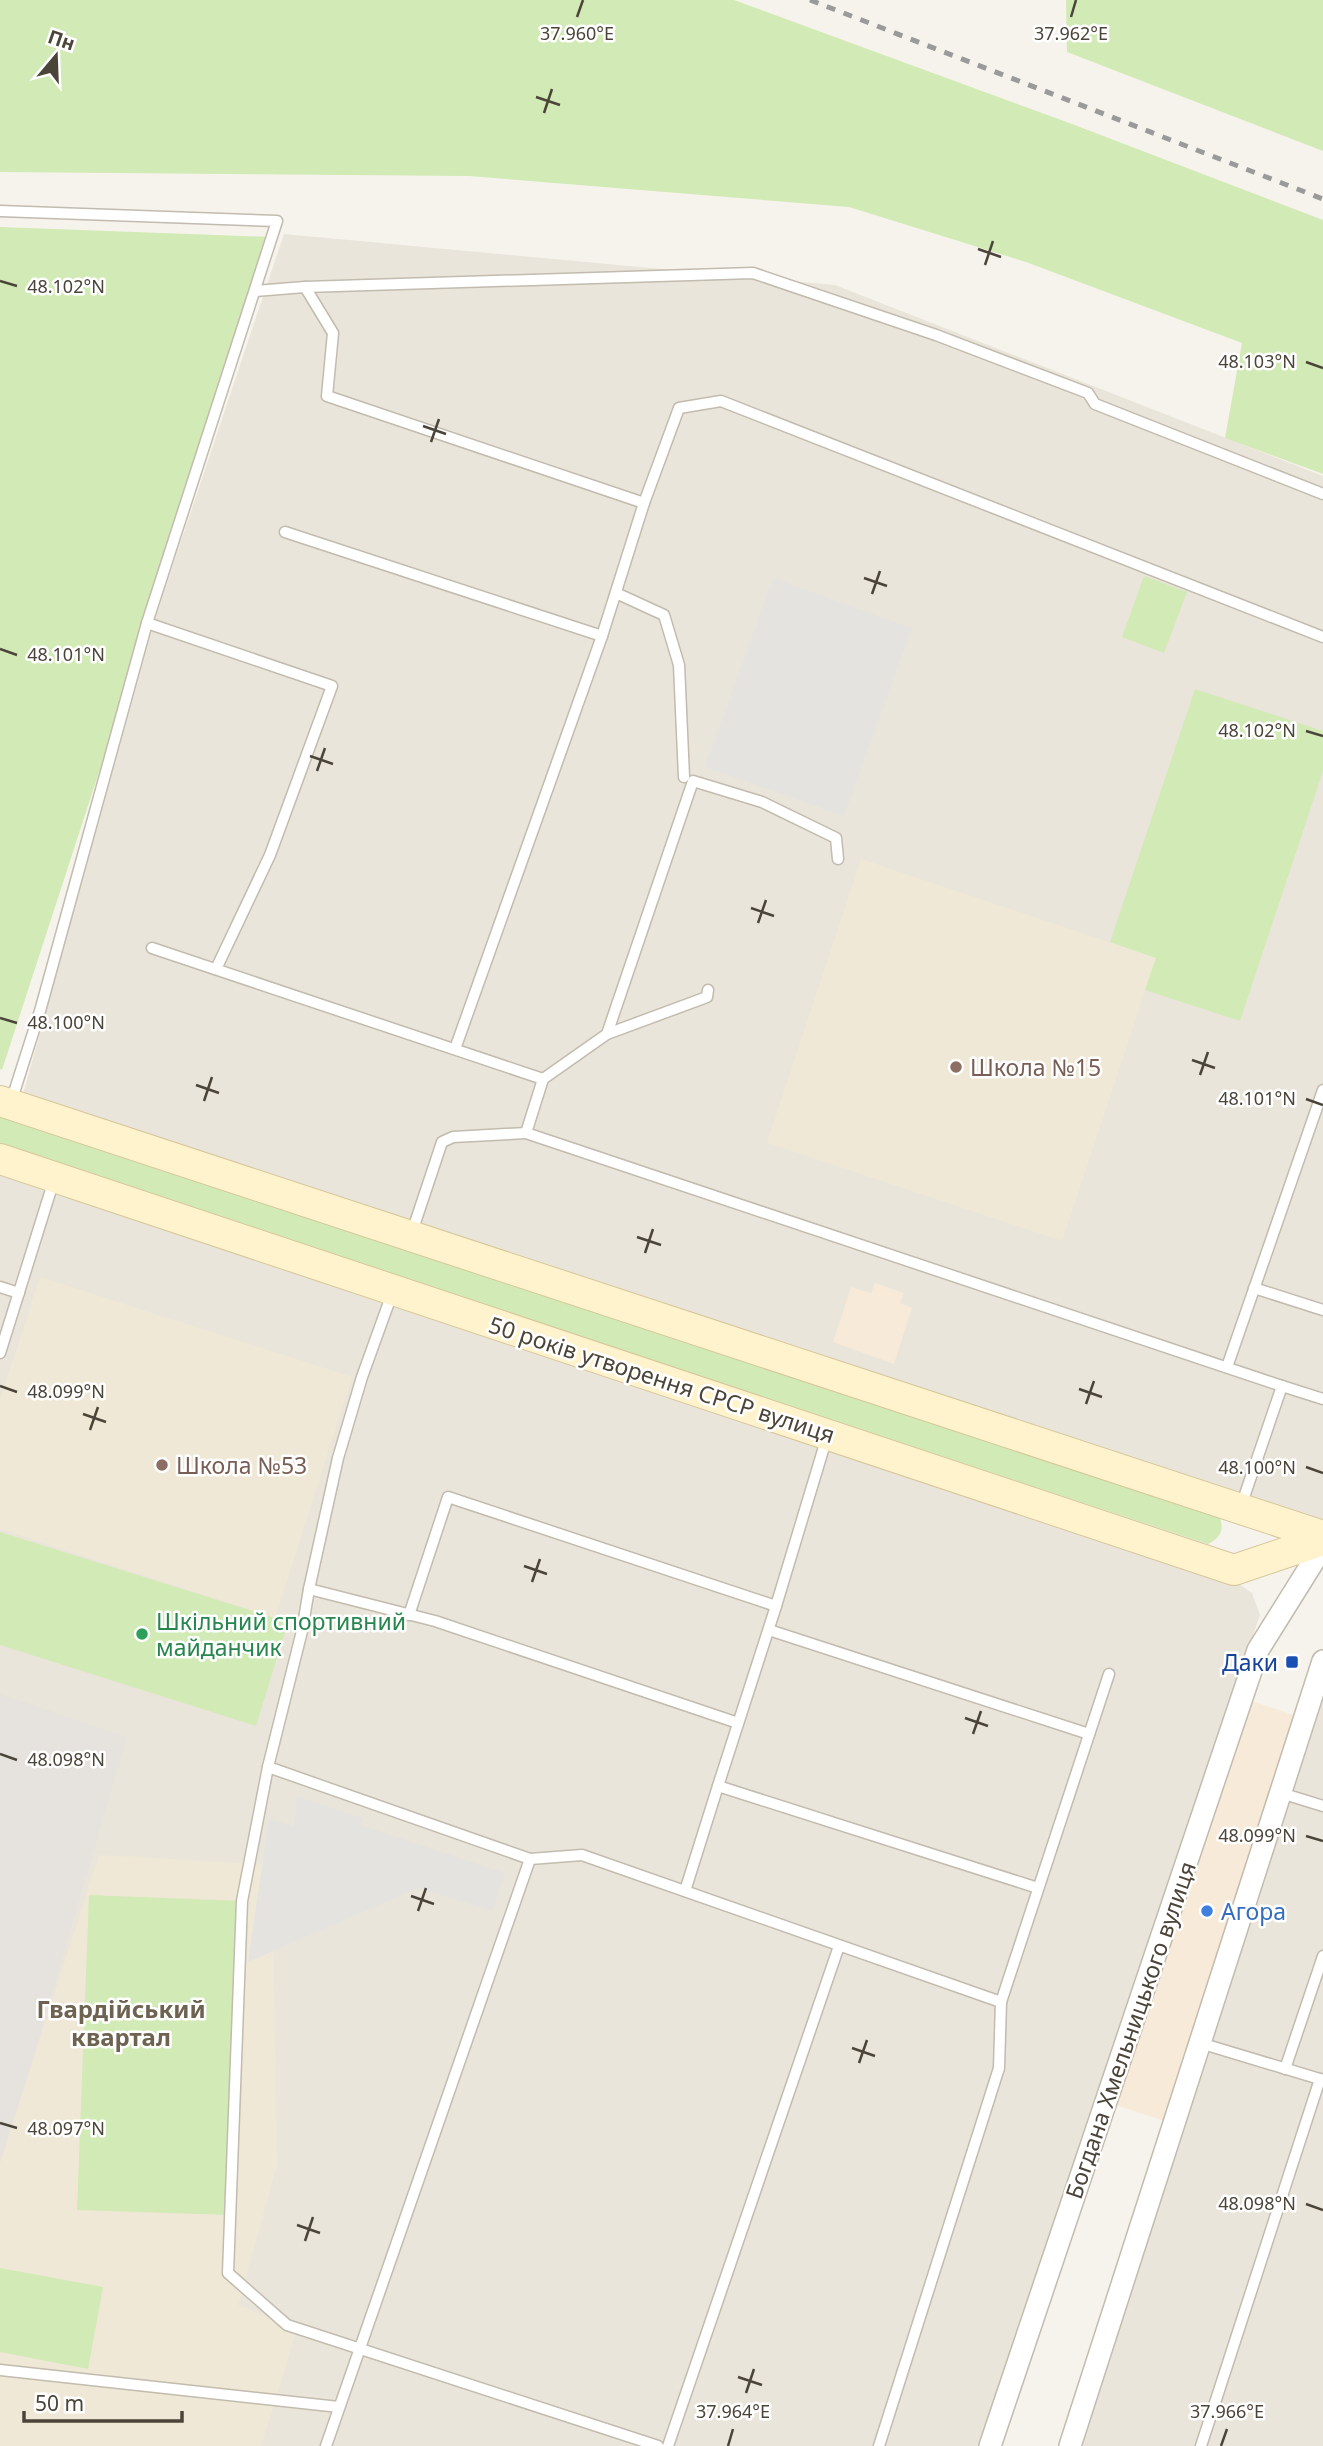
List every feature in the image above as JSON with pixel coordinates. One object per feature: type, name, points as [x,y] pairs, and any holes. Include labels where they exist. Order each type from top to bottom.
[{"type":"main road","name":"50 років утворення СРСР вулиця","points":[[5,1103],[1323,1538]]},
{"type":"main road","name":"50 років утворення СРСР вулиця","points":[[0,1159],[1234,1570],[1323,1538]]},
{"type":"street","name":"Богдана Хмельницького вулиця","points":[[990,2446],[1258,1650],[1323,1546]]},
{"type":"street","points":[[1070,2446],[1323,1661]]},
{"type":"lane","points":[[0,211],[277,221],[147,623],[40,1011],[5,1103]]},
{"type":"lane","points":[[255,291],[305,287],[753,273],[936,335],[1088,393],[1096,404],[1323,494]]},
{"type":"lane","points":[[305,287],[333,333],[327,396],[644,503]]},
{"type":"lane","points":[[455,1049],[602,636],[644,503],[679,408],[721,401],[1323,637]]},
{"type":"lane","points":[[285,532],[602,636]]},
{"type":"lane","points":[[616,593],[664,615],[679,665],[684,777]]},
{"type":"lane","points":[[147,623],[331,686],[270,855],[216,969]]},
{"type":"lane","points":[[607,1034],[694,781],[762,802],[836,838],[838,859]]},
{"type":"lane","points":[[152,948],[544,1079]]},
{"type":"lane","points":[[526,1133],[544,1079],[607,1034],[708,997],[708,990]]},
{"type":"lane","points":[[1227,1367],[1323,1090]]},
{"type":"lane","points":[[411,1236],[442,1142],[453,1137],[526,1133],[1323,1399]]},
{"type":"lane","points":[[0,1353],[55,1177]]},
{"type":"lane","points":[[0,1286],[19,1293]]},
{"type":"lane","points":[[1254,1288],[1323,1310]]},
{"type":"lane","points":[[393,1290],[362,1377],[338,1458],[302,1631],[268,1767],[242,1901],[228,2273],[287,2325],[658,2446]]},
{"type":"lane","points":[[1241,1509],[1282,1386]]},
{"type":"lane","points":[[685,1891],[769,1630],[828,1434]]},
{"type":"lane","points":[[409,1615],[448,1497],[776,1606]]},
{"type":"lane","points":[[309,1589],[448,1625],[738,1723]]},
{"type":"lane","points":[[769,1630],[1089,1734]]},
{"type":"lane","points":[[879,2446],[999,2068],[1001,2002],[1109,1674]]},
{"type":"lane","points":[[268,1767],[530,1859],[582,1855],[1001,2002]]},
{"type":"lane","points":[[718,1786],[1038,1888]]},
{"type":"lane","points":[[1280,1793],[1323,1806]]},
{"type":"lane","points":[[326,2446],[530,1859]]},
{"type":"lane","points":[[668,2446],[839,1946]]},
{"type":"lane","points":[[1285,2069],[1323,1956]]},
{"type":"lane","points":[[1200,2043],[1321,2080],[1201,2446]]},
{"type":"lane","points":[[0,2370],[339,2407]]},
{"type":"shaded area","points":[[284,234],[835,285],[1323,476],[1323,1526],[22,1098],[156,616]]},
{"type":"shaded area","points":[[773,578],[912,628],[844,816],[705,767]]},
{"type":"shaded area","name":"Школа №15","points":[[861,859],[1156,958],[1062,1241],[767,1143]]},
{"type":"shaded area","name":"Гвардійський квартал","points":[[0,1173],[1233,1580],[1252,1593],[1260,1615],[981,2446],[0,2446]]},
{"type":"shaded area","name":"Школа №53","points":[[40,1277],[352,1377],[275,1618],[0,1529],[0,1400]]},
{"type":"shaded area","points":[[875,1283],[904,1293],[900,1303],[912,1308],[894,1364],[833,1342],[851,1287],[871,1293]]},
{"type":"shaded area","points":[[0,1694],[127,1737],[0,2170]]},
{"type":"shaded area","points":[[1323,1696],[1323,2446],[1079,2446]]},
{"type":"shaded area","name":"Агора","points":[[1249,1700],[1297,1716],[1164,2121],[1116,2105]]},
{"type":"shaded area","points":[[297,1796],[363,1818],[361,1825],[505,1873],[493,1911],[418,1888],[248,1962],[269,1819],[294,1826]]},
{"type":"shaded area","points":[[99,1855],[272,1865],[277,2165],[238,2305],[297,2329],[261,2446],[0,2446],[0,2163]]},
{"type":"green space","points":[[0,0],[734,0],[1072,124],[1323,220],[1323,474],[1225,438],[1242,343],[1026,262],[849,207],[469,176],[0,172]]},
{"type":"green space","points":[[1066,0],[1323,0],[1323,151],[1067,52]]},
{"type":"green space","points":[[0,227],[273,237],[2,1070],[0,1069]]},
{"type":"green space","points":[[1144,576],[1187,592],[1164,653],[1122,637]]},
{"type":"green space","points":[[1195,689],[1323,731],[1323,771],[1240,1021],[1145,990],[1156,958],[1110,942]]},
{"type":"green space","points":[[0,1113],[1218,1514],[1221,1532],[1208,1544],[0,1146]]},
{"type":"green space","name":"Шкільний спортивний майданчик","points":[[0,1532],[288,1622],[256,1726],[0,1645]]},
{"type":"green space","points":[[89,1895],[242,1901],[230,2215],[77,2210]]},
{"type":"green space","points":[[0,2268],[103,2287],[88,2369],[0,2352]]},
{"type":"railway","points":[[810,0],[1323,199]]},
{"type":"place","name":"Школа №15","points":[[956,1067]]},
{"type":"place","name":"Школа №53","points":[[162,1465]]},
{"type":"place","name":"Шкільний спортивний майданчик","points":[[142,1634]]},
{"type":"place","name":"Даки","points":[[1292,1662]]},
{"type":"place","name":"Агора","points":[[1207,1911]]},
{"type":"district","name":"Гвардійський квартал","points":[[121,2022]]}]
